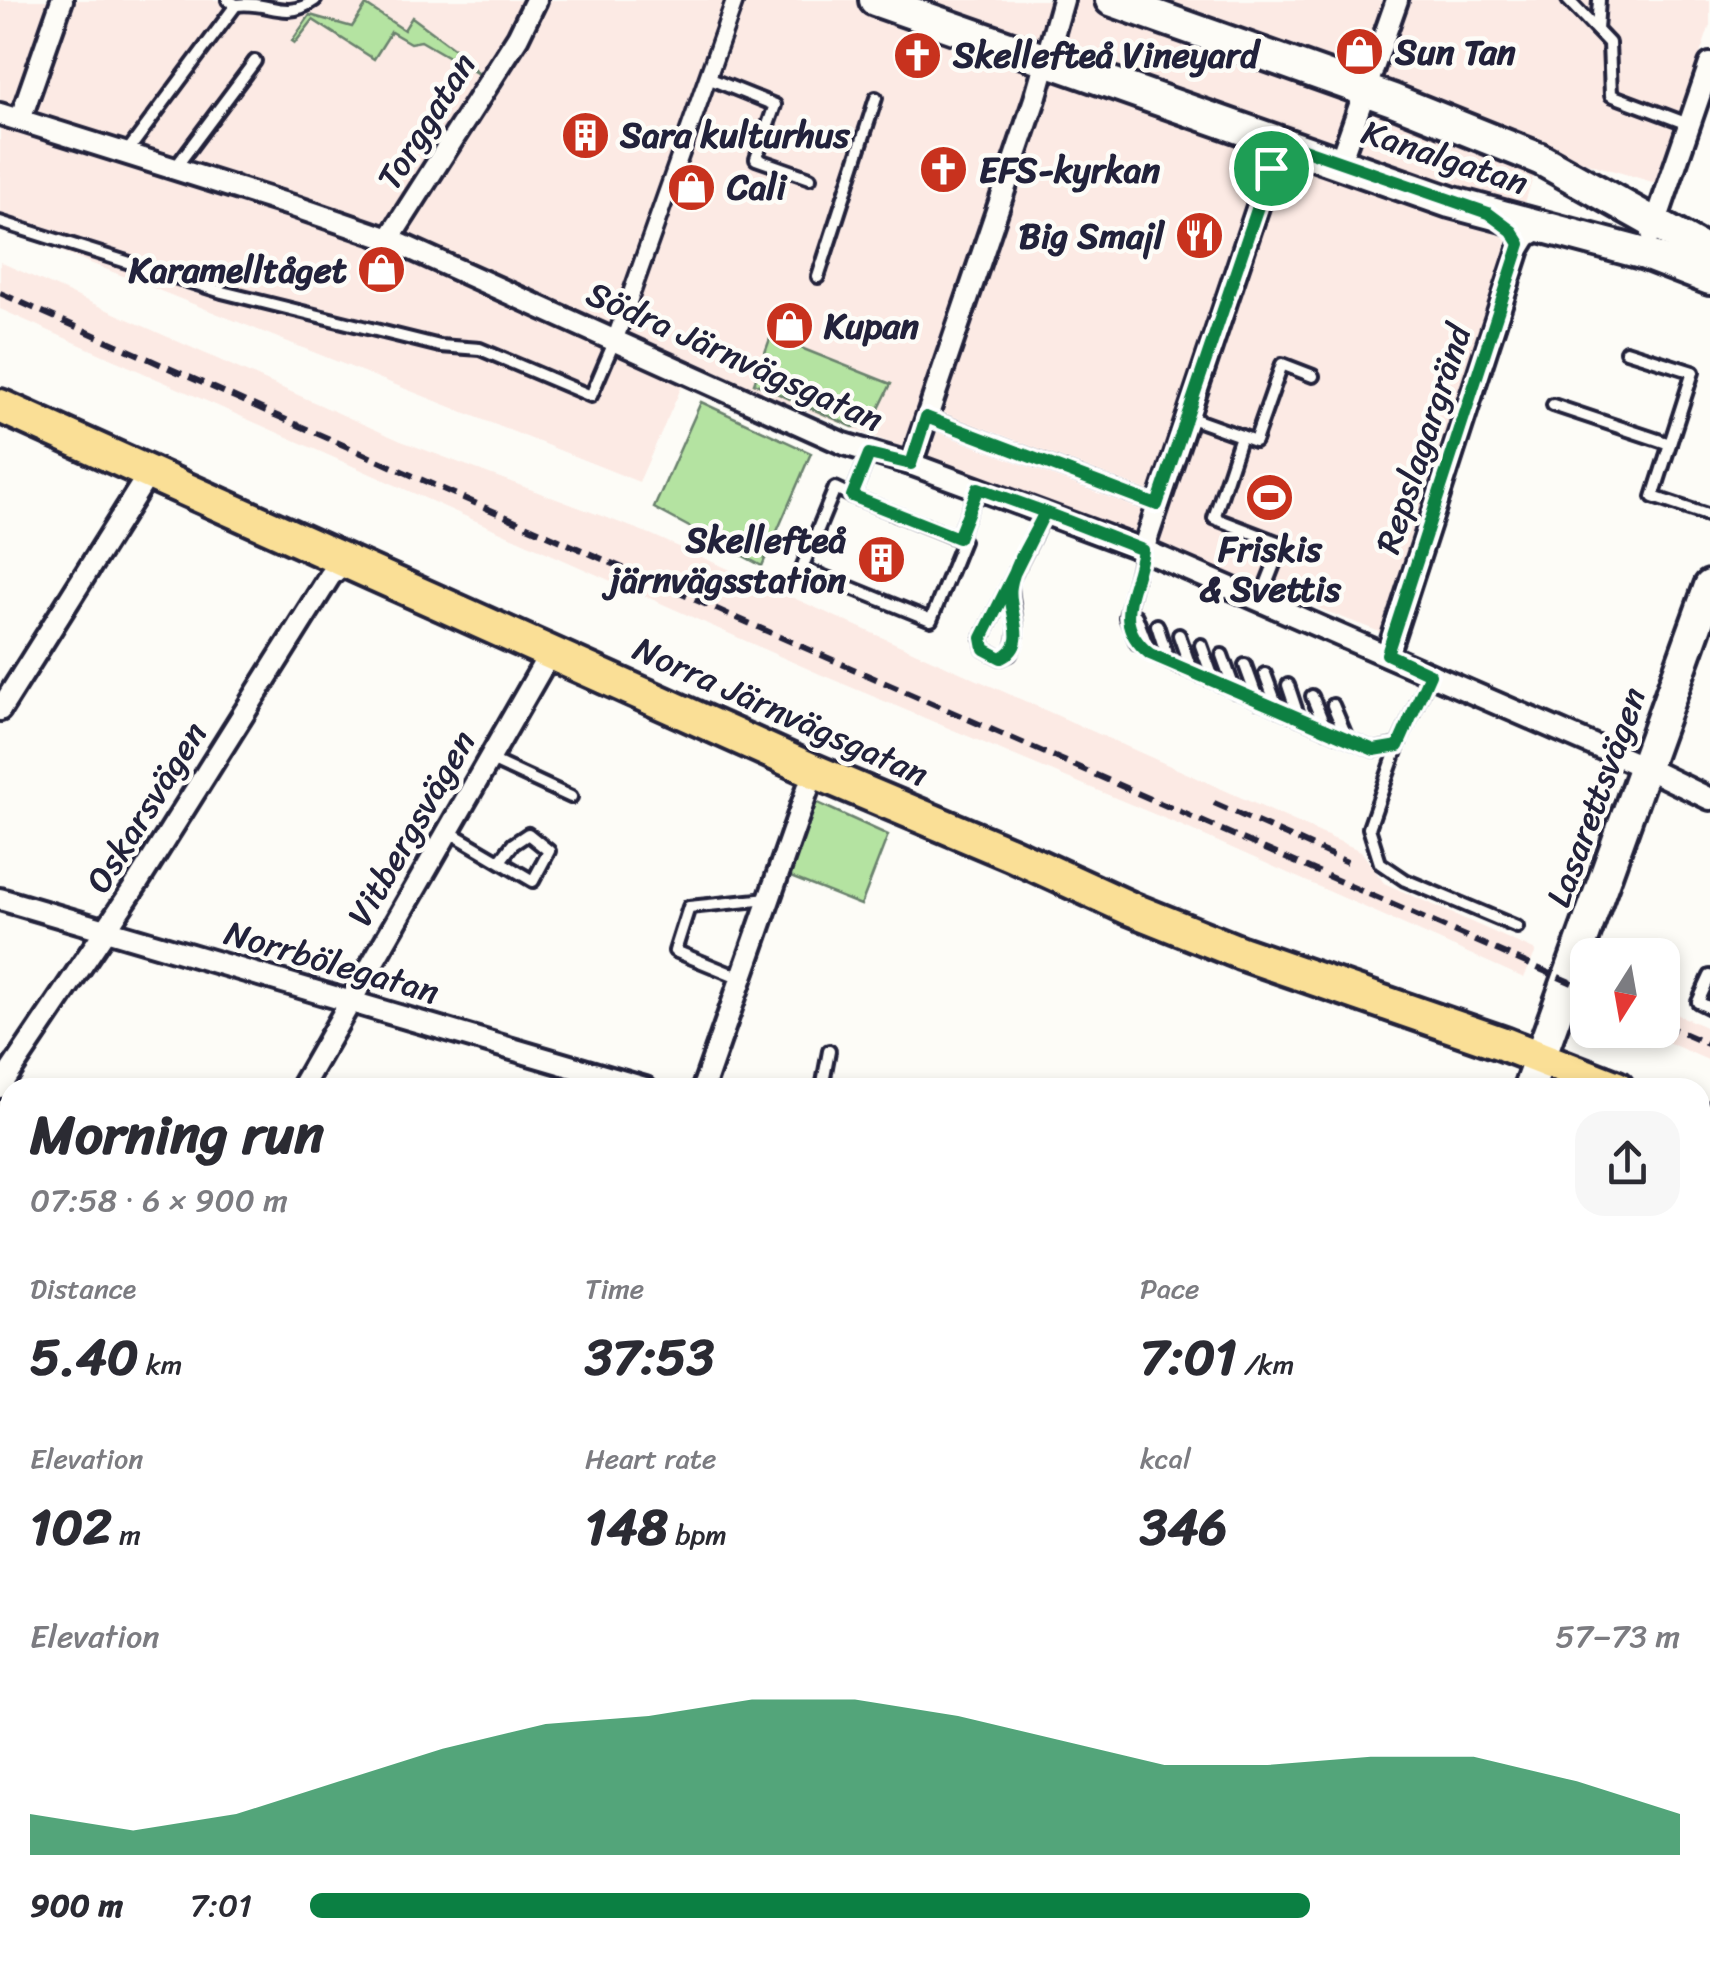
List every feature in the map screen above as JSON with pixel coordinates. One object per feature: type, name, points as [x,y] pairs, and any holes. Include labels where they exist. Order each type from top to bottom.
[{"type":"main road","name":"Kanalgatan","points":[[875,0],[1488,213],[1532,236],[1645,254],[1710,279]]},
{"type":"main road","name":"Kanalgatan","points":[[1112,0],[1540,158],[1710,254]]},
{"type":"main road","name":"Norra Järnvägsgatan","points":[[0,406],[814,771],[1535,1074]]},
{"type":"main road","name":"Lasarettsvägen","points":[[1535,1074],[1710,586]]},
{"type":"street","points":[[10,117],[62,0]]},
{"type":"street","name":"Torggatan","points":[[389,239],[518,37],[536,0]]},
{"type":"street","points":[[615,340],[735,0]]},
{"type":"street","points":[[911,464],[1035,99],[1063,0]]},
{"type":"street","points":[[1340,162],[1397,0]]},
{"type":"street","points":[[1645,254],[1710,64]]},
{"type":"street","name":"Södra Järnvägsgatan","points":[[10,117],[389,239],[869,454],[911,464],[1143,550],[1710,799]]},
{"type":"street","points":[[1143,550],[1280,141]]},
{"type":"street","name":"Repslagargränd","points":[[1387,654],[1532,236]]},
{"type":"street","points":[[0,710],[149,473]]},
{"type":"street","name":"Oskarsvägen","points":[[6,1078],[107,930],[330,577],[346,562]]},
{"type":"street","name":"Vitbergsvägen","points":[[307,1078],[550,653]]},
{"type":"street","points":[[707,1078],[814,771]]},
{"type":"street","name":"Norrbölegatan","points":[[0,899],[611,1078]]},
{"type":"lane","points":[[126,152],[232,2],[252,2],[287,12],[301,10],[315,0]]},
{"type":"lane","points":[[1568,0],[1609,43],[1611,95],[1689,124]]},
{"type":"lane","points":[[1597,30],[1599,0]]},
{"type":"lane","points":[[176,168],[255,60]]},
{"type":"lane","points":[[708,78],[774,105],[756,159],[810,178]]},
{"type":"lane","points":[[818,277],[876,98]]},
{"type":"lane","points":[[0,222],[222,292],[440,346],[480,349],[591,396],[615,340]]},
{"type":"lane","points":[[1626,352],[1693,372],[1653,497],[1710,516]]},
{"type":"lane","points":[[1188,417],[1255,441],[1282,364],[1313,376]]},
{"type":"lane","points":[[1552,405],[1670,444]]},
{"type":"lane","points":[[926,417],[1157,505]]},
{"type":"lane","points":[[1241,436],[1214,518],[1282,544],[1260,600]]},
{"type":"lane","points":[[852,496],[869,454]]},
{"type":"lane","points":[[835,488],[852,496],[963,540],[931,620],[802,568],[835,488]]},
{"type":"lane","points":[[958,538],[978,488]]},
{"type":"lane","points":[[1011,584],[1011,608],[1018,636],[1010,654],[1001,658],[984,649],[982,638],[1045,512]]},
{"type":"lane","points":[[1143,550],[1126,616],[1137,643],[1150,654],[1374,750],[1398,746]]},
{"type":"lane","points":[[1136,616],[1150,654]]},
{"type":"lane","points":[[1156,626],[1169,662]]},
{"type":"lane","points":[[1179,636],[1192,672]]},
{"type":"lane","points":[[1201,645],[1214,681]]},
{"type":"lane","points":[[1222,655],[1236,691]]},
{"type":"lane","points":[[1245,665],[1258,700]]},
{"type":"lane","points":[[1265,674],[1278,709]]},
{"type":"lane","points":[[1430,674],[1398,746],[1369,828],[1380,863],[1404,880],[1517,927]]},
{"type":"lane","points":[[1288,685],[1298,718]]},
{"type":"lane","points":[[1312,696],[1326,730]]},
{"type":"lane","points":[[1333,705],[1347,739]]},
{"type":"lane","points":[[488,758],[571,797]]},
{"type":"lane","points":[[447,830],[500,861],[533,880],[550,851],[528,834],[513,844],[500,861]]},
{"type":"lane","points":[[742,979],[674,951],[689,907],[770,899]]},
{"type":"lane","points":[[1710,976],[1698,1002],[1710,1008]]},
{"type":"lane","points":[[824,1078],[829,1051]]},
{"type":"shaded area","points":[[0,0],[1710,0],[1710,25],[1656,183],[1542,150],[1385,634],[691,366],[639,482],[0,227]]},
{"type":"shaded area","points":[[0,262],[401,441],[650,534],[1361,851],[1384,883],[1536,951],[1524,978],[1180,825],[822,675],[0,309]]},
{"type":"shaded area","points":[[1680,1016],[1710,1029],[1710,1061],[1680,1048]]},
{"type":"green space","points":[[366,5],[404,30],[412,17],[455,49],[480,75],[421,41],[410,43],[391,32],[374,59],[313,20],[295,43],[292,41],[310,15],[352,27]]},
{"type":"green space","points":[[771,336],[891,384],[871,425],[853,427],[754,383]]},
{"type":"green space","points":[[701,402],[811,453],[762,566],[654,508]]},
{"type":"green space","points":[[809,799],[888,835],[861,905],[783,874]]},
{"type":"railway","points":[[0,293],[1570,982]]},
{"type":"railway","points":[[1214,803],[1347,862]]},
{"type":"railway","points":[[1680,1032],[1710,1045]]},
{"type":"place","name":"Sun Tan","points":[[1360,52]]},
{"type":"place","name":"Skellefteå Vineyard","points":[[918,55]]},
{"type":"place","name":"Sara kulturhus","points":[[585,135]]},
{"type":"place","name":"EFS-kyrkan","points":[[944,170]]},
{"type":"place","name":"Cali","points":[[692,187]]},
{"type":"place","name":"Big Smajl","points":[[1199,236]]},
{"type":"place","name":"Karamelltåget","points":[[382,270]]},
{"type":"place","name":"Kupan","points":[[789,326]]},
{"type":"place","name":"Friskis & Svettis","points":[[1270,497]]},
{"type":"place","name":"Skellefteå järnvägsstation","points":[[881,560]]},
{"type":"route","points":[[1271,168],[1157,505],[926,417],[911,464],[869,454],[852,496],[958,538],[978,488],[1045,512],[1011,584],[1016,644],[1010,654],[994,656],[984,649],[982,638],[1045,512],[1143,550],[1126,616],[1137,643],[1150,654],[1374,750],[1398,746],[1430,674],[1387,654],[1520,244],[1512,231],[1488,213],[1280,141],[1271,168]]}]
